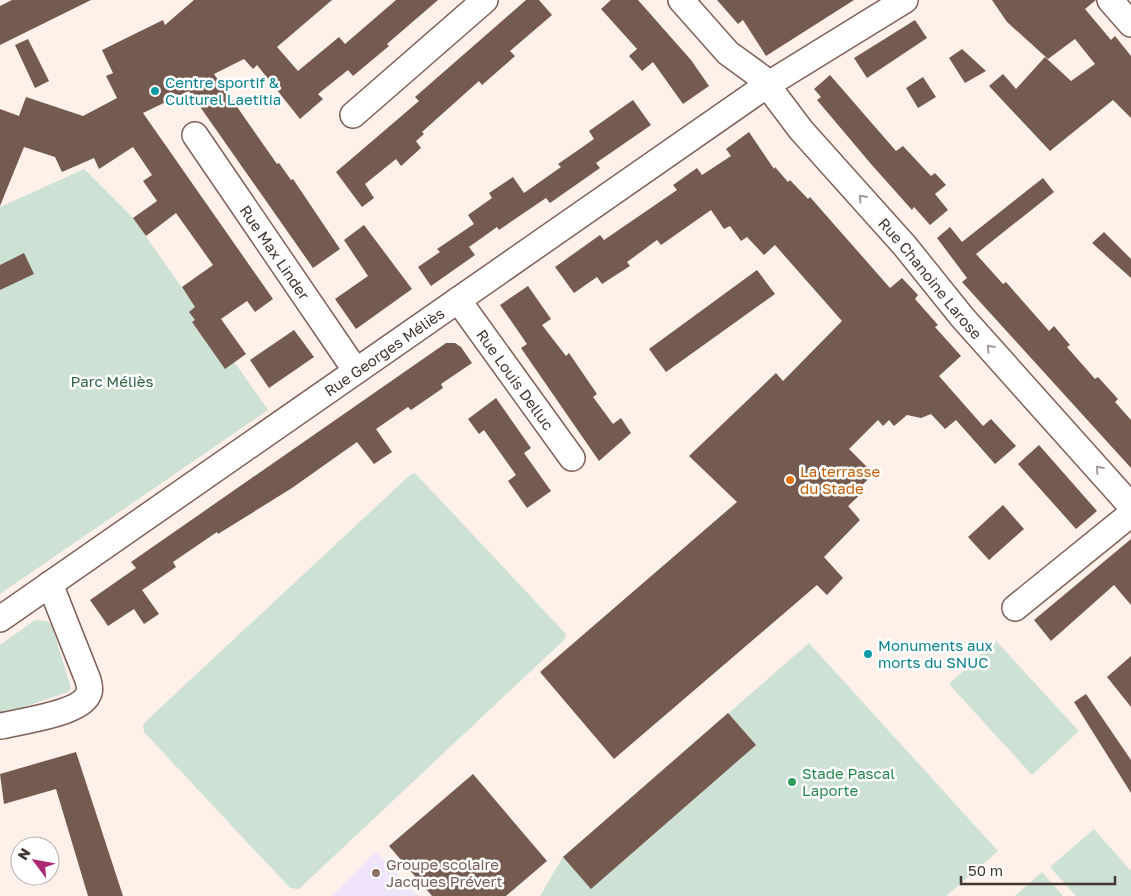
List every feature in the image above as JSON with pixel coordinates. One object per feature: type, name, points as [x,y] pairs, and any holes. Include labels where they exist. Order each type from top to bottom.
[{"type":"street","points":[[353,115],[485,0]]},
{"type":"street","name":"Rue Chanoine Larose","points":[[681,0],[728,52],[735,73],[802,130],[905,246],[962,317],[1131,506]]},
{"type":"street","name":"Rue Georges Méliès","points":[[0,619],[758,91],[903,0]]},
{"type":"street","points":[[1110,0],[1131,24]]},
{"type":"street","name":"Rue Max Linder","points":[[195,135],[356,371]]},
{"type":"street","name":"Rue Louis Delluc","points":[[458,300],[572,458]]},
{"type":"street","points":[[1015,608],[1131,514]]},
{"type":"street","points":[[1,726],[75,708],[88,696],[90,689],[88,680],[50,584]]},
{"type":"shaded area","name":"Groupe scolaire Jacques Prévert","points":[[376,851],[418,896],[332,896]]},
{"type":"green space","name":"Parc Méliès","points":[[84,169],[133,218],[268,410],[0,594],[0,207]]},
{"type":"green space","points":[[415,473],[566,634],[564,640],[299,889],[290,888],[144,732],[143,724],[410,475]]},
{"type":"green space","points":[[35,620],[47,621],[52,625],[71,688],[68,692],[0,715],[0,645]]},
{"type":"green space","points":[[996,641],[1079,731],[1032,775],[949,684]]},
{"type":"green space","name":"Stade Pascal Laporte","points":[[809,643],[998,851],[946,896],[540,896],[563,857]]},
{"type":"green space","points":[[1094,829],[1131,871],[1131,896],[1076,896],[1050,867]]},
{"type":"green space","points":[[1042,872],[1063,896],[1015,896]]},
{"type":"building","points":[[12,0],[91,0],[0,45],[0,6]]},
{"type":"building","points":[[194,0],[332,0],[277,47],[298,71],[339,37],[345,44],[396,0],[438,0],[387,44],[389,46],[353,76],[348,70],[318,94],[323,99],[300,119],[257,65],[253,69],[244,59],[214,74],[277,164],[279,163],[291,180],[293,179],[340,249],[313,268],[189,91],[143,113],[273,299],[255,312],[247,301],[221,319],[246,354],[225,369],[192,322],[195,320],[189,312],[195,307],[182,287],[213,265],[176,213],[146,236],[133,218],[157,201],[143,181],[152,175],[133,147],[99,169],[94,158],[62,172],[55,157],[24,147],[0,206],[0,109],[19,116],[26,97],[83,116],[117,98],[106,76],[113,73],[102,50],[163,20],[165,25]]},
{"type":"building","points":[[526,0],[539,0],[552,15],[510,51],[515,56],[482,85],[479,81],[422,132],[424,134],[416,141],[421,148],[401,166],[396,159],[365,184],[374,198],[362,207],[336,172],[419,101],[415,97]]},
{"type":"building","points":[[611,0],[638,0],[691,60],[709,86],[683,104],[653,62],[642,71],[629,56],[637,49],[601,9]]},
{"type":"building","points":[[717,0],[854,0],[766,56],[743,20],[738,24]]},
{"type":"building","points":[[992,0],[1096,0],[1085,9],[1111,40],[1115,36],[1131,56],[1131,118],[1113,100],[1050,151],[989,86],[1003,74],[1016,89],[1045,57],[1071,81],[1095,64],[1075,39],[1048,59],[1007,22]]},
{"type":"building","points":[[915,20],[927,38],[867,78],[854,58]]},
{"type":"building","points":[[28,39],[49,81],[35,88],[15,45]]},
{"type":"building","points":[[962,49],[986,71],[965,83],[949,58]]},
{"type":"building","points":[[830,75],[896,151],[903,146],[931,176],[935,173],[946,185],[935,194],[948,210],[930,225],[914,207],[912,210],[817,100],[821,97],[814,89]]},
{"type":"building","points":[[923,77],[936,97],[918,108],[906,88]]},
{"type":"building","points":[[633,100],[651,125],[596,163],[600,168],[550,203],[546,198],[499,230],[497,227],[469,247],[475,255],[431,286],[418,267],[440,252],[437,249],[474,224],[468,215],[492,198],[489,193],[513,177],[524,193],[561,167],[558,164],[594,139],[589,131]]},
{"type":"building","points":[[749,132],[774,169],[775,167],[788,182],[790,180],[808,199],[810,197],[890,288],[902,278],[918,295],[915,299],[938,325],[935,327],[961,356],[939,376],[983,426],[991,419],[1016,446],[995,464],[956,420],[945,429],[931,414],[921,418],[907,415],[894,426],[889,420],[883,426],[878,420],[849,449],[874,474],[860,487],[864,491],[848,506],[860,520],[824,557],[843,578],[827,595],[817,585],[614,759],[540,672],[737,502],[689,456],[776,373],[783,381],[842,321],[775,245],[764,255],[747,237],[741,241],[730,226],[724,229],[711,210],[661,245],[657,240],[627,262],[630,266],[602,284],[597,277],[574,293],[555,267],[600,235],[604,240],[677,190],[673,185],[697,168],[702,175],[731,156],[726,149]]},
{"type":"building","points":[[1043,178],[1054,192],[976,254],[1003,284],[1006,282],[1049,331],[1054,326],[1070,345],[1067,347],[1095,379],[1098,377],[1118,399],[1115,402],[1131,420],[1131,468],[962,282],[967,278],[937,238],[950,227],[962,242]]},
{"type":"building","points":[[364,225],[412,289],[356,329],[335,299],[368,276],[344,240]]},
{"type":"building","points":[[1104,232],[1131,259],[1131,278],[1092,243]]},
{"type":"building","points":[[24,253],[34,274],[0,290],[0,265]]},
{"type":"building","points":[[757,270],[775,294],[666,372],[649,349]]},
{"type":"building","points":[[528,286],[551,319],[542,325],[566,356],[569,353],[597,394],[593,397],[613,424],[621,418],[631,433],[599,461],[521,348],[527,344],[500,305]]},
{"type":"building","points":[[294,330],[314,357],[269,388],[250,360]]},
{"type":"building","points":[[446,343],[455,343],[461,347],[472,363],[441,384],[443,388],[411,410],[408,407],[376,429],[392,452],[374,464],[357,442],[292,488],[218,534],[217,532],[173,562],[176,567],[142,590],[159,614],[144,624],[134,609],[108,626],[90,600],[136,568],[131,562]]},
{"type":"building","points":[[496,398],[531,448],[524,453],[551,491],[527,508],[508,481],[516,475],[484,430],[479,434],[468,419]]},
{"type":"building","points":[[1039,445],[1097,511],[1076,529],[1018,464]]},
{"type":"building","points":[[1003,505],[1024,529],[989,560],[968,537]]},
{"type":"building","points":[[1131,539],[1131,605],[1114,585],[1051,641],[1034,620]]},
{"type":"building","points":[[1131,656],[1131,707],[1107,677]]},
{"type":"building","points":[[1086,694],[1131,760],[1131,793],[1074,702]]},
{"type":"building","points":[[728,713],[756,745],[591,889],[563,857]]},
{"type":"building","points":[[76,752],[123,896],[88,896],[56,789],[4,804],[0,774]]},
{"type":"building","points":[[473,774],[547,861],[506,896],[432,896],[389,846]]},
{"type":"place","name":"Centre sportif & Culturel Laetitia","points":[[155,91]]},
{"type":"place","name":"La terrasse du Stade","points":[[790,480]]},
{"type":"place","name":"Monuments aux morts du SNUC","points":[[868,654]]},
{"type":"place","name":"Stade Pascal Laporte","points":[[792,782]]},
{"type":"place","name":"Groupe scolaire Jacques Prévert","points":[[376,873]]}]
